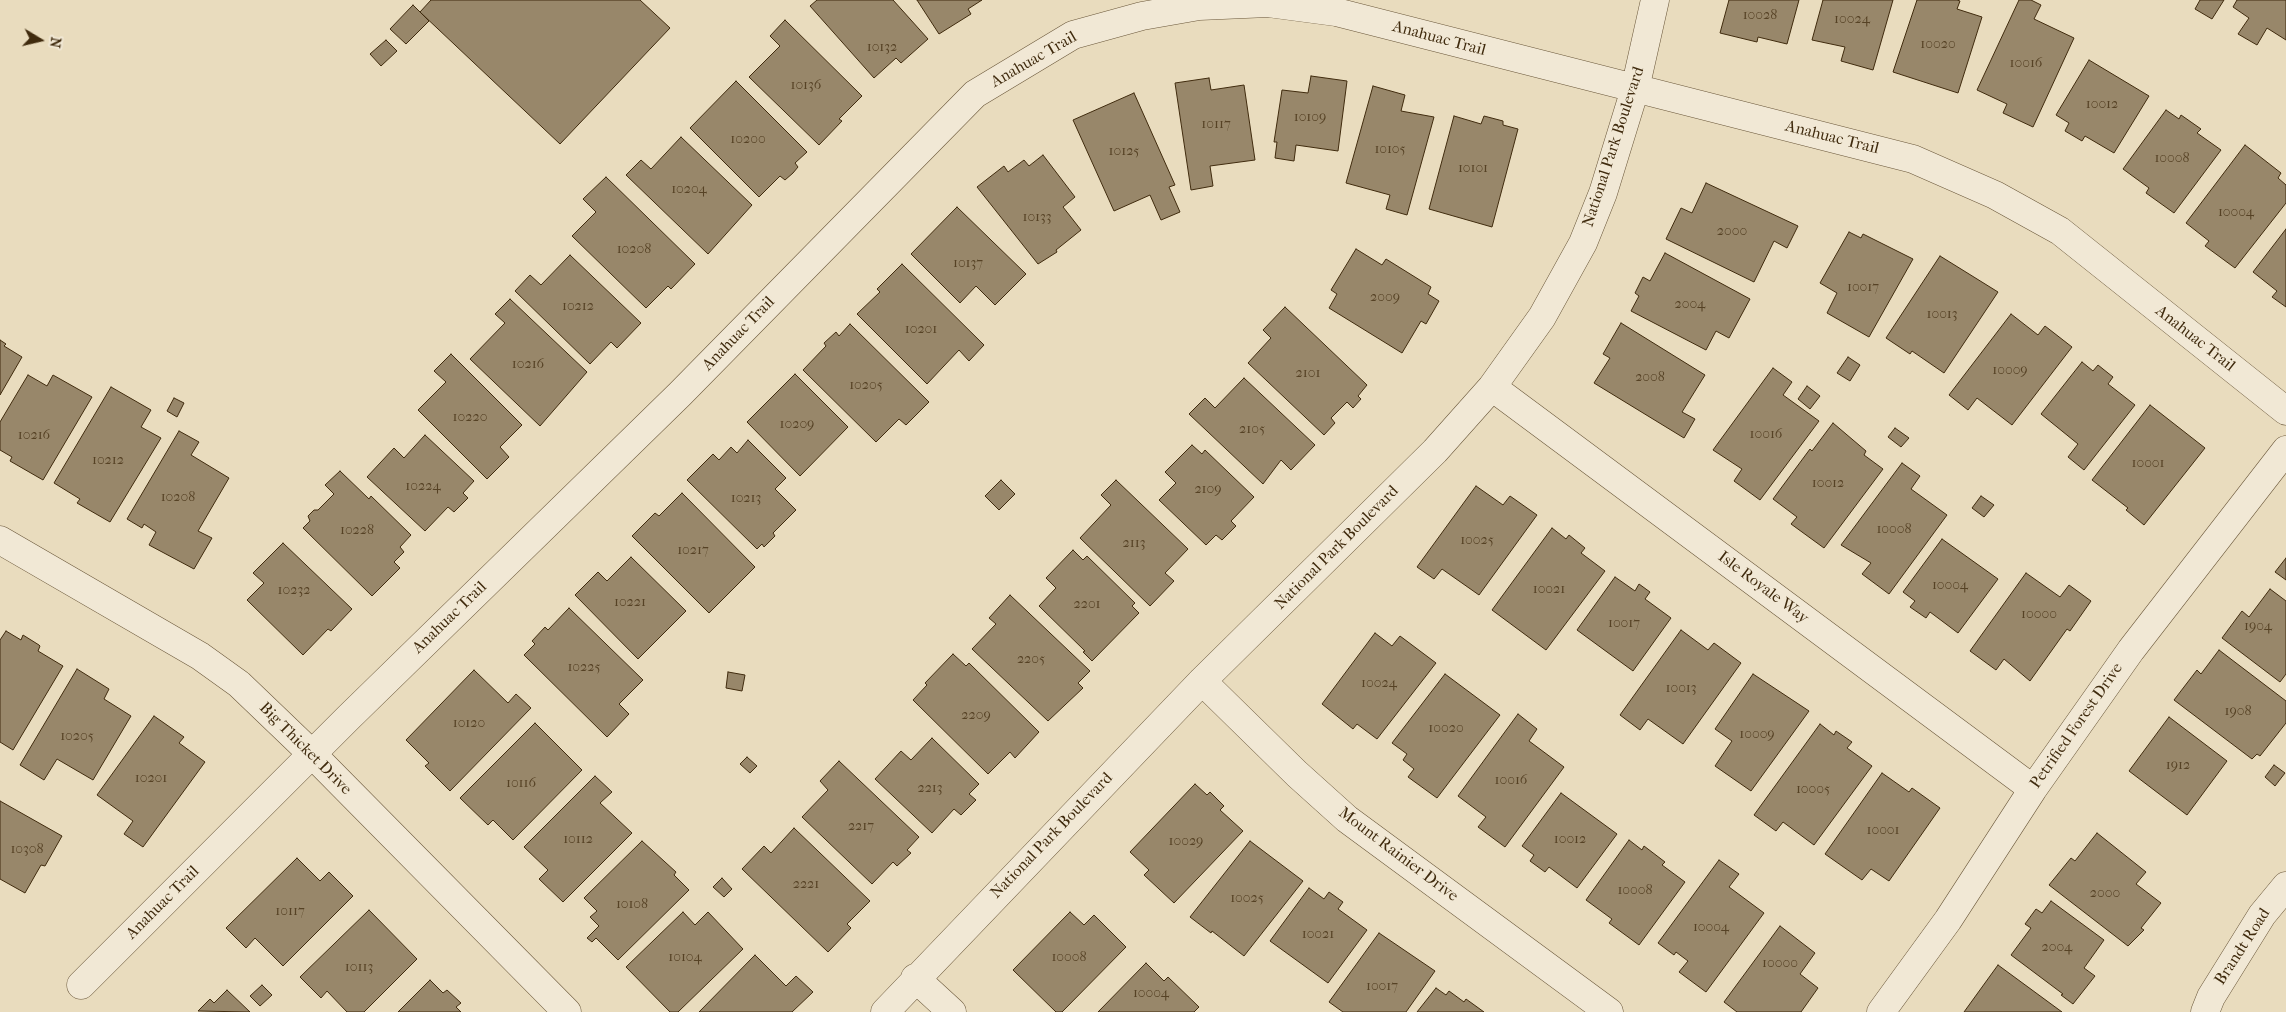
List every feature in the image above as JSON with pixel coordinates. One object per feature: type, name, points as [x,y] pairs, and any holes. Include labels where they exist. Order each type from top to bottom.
[{"type":"street","name":"National Park Boulevard","points":[[885,1012],[915,978],[1202,681],[1435,451],[1492,387],[1542,317],[1583,243],[1603,193],[1635,89],[1655,0]]},
{"type":"street","name":"Anahuac Trail","points":[[80,985],[312,754],[680,394],[975,94],[1073,35],[1142,16],[1199,6],[1268,3],[1336,12],[1913,159],[1996,195],[2060,231],[2286,411]]},
{"type":"street","name":"Isle Royale Way","points":[[1492,387],[2033,789]]},
{"type":"street","name":"Petrified Forest Drive","points":[[1881,1012],[1948,920],[2033,789],[2131,650],[2286,450]]},
{"type":"street","name":"Big Thicket Drive","points":[[0,540],[200,656],[239,684],[312,754],[539,985],[568,1012]]},
{"type":"street","name":"Mount Rainier Drive","points":[[1202,681],[1296,774],[1347,819],[1609,1012]]},
{"type":"street","name":"Brandt Road","points":[[2205,1012],[2211,997],[2262,916],[2286,886]]},
{"type":"street","points":[[915,978],[952,1012]]},
{"type":"building","points":[[431,0],[640,0],[670,28],[560,144],[420,12]]},
{"type":"building","points":[[817,0],[893,0],[928,39],[901,63],[896,58],[874,78],[810,6]]},
{"type":"building","points":[[917,0],[982,0],[968,9],[971,14],[939,34]]},
{"type":"building","points":[[1729,0],[1799,0],[1787,44],[1758,37],[1757,42],[1720,33]]},
{"type":"building","points":[[1823,0],[1893,0],[1873,70],[1841,61],[1845,47],[1812,40]]},
{"type":"building","points":[[1917,0],[1957,0],[1960,1],[1957,9],[1982,17],[1958,93],[1893,72]]},
{"type":"building","points":[[2019,0],[2031,0],[2041,5],[2034,19],[2074,38],[2033,127],[2003,113],[2007,104],[1977,90]]},
{"type":"building","points":[[2200,0],[2224,0],[2212,19],[2195,9]]},
{"type":"building","points":[[2237,0],[2286,0],[2286,40],[2267,28],[2257,45],[2238,34],[2249,18],[2233,7]]},
{"type":"building","points":[[413,5],[429,21],[406,44],[390,29]]},
{"type":"building","points":[[785,20],[862,96],[839,119],[842,121],[819,145],[749,77],[780,46],[770,36]]},
{"type":"building","points":[[386,40],[397,51],[381,66],[370,54]]},
{"type":"building","points":[[2089,60],[2149,96],[2114,153],[2085,136],[2082,141],[2065,131],[2069,123],[2056,115]]},
{"type":"building","points":[[1311,76],[1347,81],[1338,151],[1296,145],[1294,161],[1275,158],[1277,142],[1274,142],[1282,90],[1308,93]]},
{"type":"building","points":[[1209,78],[1211,90],[1244,85],[1255,160],[1210,166],[1213,186],[1191,190],[1175,83]]},
{"type":"building","points":[[736,81],[807,152],[795,163],[798,167],[793,173],[785,180],[780,176],[759,197],[690,128]]},
{"type":"building","points":[[1373,86],[1405,95],[1401,111],[1434,117],[1407,215],[1386,209],[1390,195],[1346,183]]},
{"type":"building","points":[[1134,93],[1175,185],[1169,187],[1180,212],[1161,220],[1150,195],[1114,211],[1073,120]]},
{"type":"building","points":[[2166,110],[2179,119],[2181,115],[2201,129],[2197,133],[2221,150],[2174,213],[2146,193],[2149,188],[2123,169]]},
{"type":"building","points":[[1454,116],[1481,124],[1484,116],[1503,121],[1503,125],[1518,129],[1492,227],[1429,209]]},
{"type":"building","points":[[681,137],[752,205],[708,254],[626,175],[641,160],[651,169]]},
{"type":"building","points":[[2245,145],[2281,173],[2278,178],[2286,185],[2286,203],[2235,268],[2205,246],[2209,241],[2186,223]]},
{"type":"building","points":[[1043,155],[1075,197],[1063,207],[1081,230],[1056,250],[1057,252],[1038,264],[977,187],[1004,166],[1008,172],[1024,160],[1029,166]]},
{"type":"building","points":[[606,177],[695,264],[671,289],[668,286],[646,308],[572,236],[596,212],[583,199]]},
{"type":"building","points":[[1706,183],[1798,226],[1787,248],[1774,241],[1754,282],[1666,239],[1681,208],[1692,213]]},
{"type":"building","points":[[957,207],[1026,274],[995,305],[976,286],[960,303],[911,254]]},
{"type":"building","points":[[2286,229],[2286,307],[2272,297],[2277,291],[2253,272]]},
{"type":"building","points":[[1849,232],[1861,238],[1863,234],[1913,259],[1869,337],[1827,313],[1837,293],[1820,283]]},
{"type":"building","points":[[1356,249],[1382,265],[1386,259],[1431,287],[1428,294],[1439,301],[1426,324],[1421,321],[1402,353],[1329,308],[1337,294],[1331,290]]},
{"type":"building","points":[[1665,253],[1750,299],[1729,338],[1716,331],[1706,350],[1631,311],[1639,296],[1635,293],[1643,277],[1650,281]]},
{"type":"building","points":[[570,255],[641,323],[617,348],[611,342],[590,364],[515,291],[530,275],[541,285]]},
{"type":"building","points":[[1940,256],[1998,292],[1944,373],[1912,351],[1910,354],[1886,338]]},
{"type":"building","points":[[902,264],[984,345],[969,361],[959,350],[927,384],[857,314],[880,292],[877,289]]},
{"type":"building","points":[[510,299],[587,372],[540,426],[470,359],[505,323],[495,314]]},
{"type":"building","points":[[1285,307],[1367,385],[1358,396],[1361,399],[1353,408],[1347,402],[1331,418],[1335,423],[1324,435],[1248,363],[1271,338],[1263,330]]},
{"type":"building","points":[[2011,314],[2038,335],[2045,326],[2072,347],[2012,425],[1977,398],[1968,410],[1949,395]]},
{"type":"building","points":[[1621,323],[1705,375],[1682,412],[1695,419],[1684,438],[1594,383],[1610,358],[1603,354]]},
{"type":"building","points":[[850,324],[929,402],[906,425],[899,419],[876,442],[803,370],[826,346],[824,343],[836,332],[839,336]]},
{"type":"building","points":[[0,340],[6,344],[4,346],[22,357],[0,395]]},
{"type":"building","points":[[451,354],[522,425],[500,447],[509,457],[487,479],[418,410],[446,382],[434,371]]},
{"type":"building","points":[[1848,357],[1860,365],[1850,381],[1837,373]]},
{"type":"building","points":[[2082,362],[2093,371],[2098,365],[2113,377],[2108,384],[2135,405],[2084,470],[2068,457],[2078,444],[2041,414]]},
{"type":"building","points":[[1773,368],[1792,382],[1783,395],[1819,421],[1760,500],[1734,481],[1742,469],[1713,450]]},
{"type":"building","points":[[795,374],[848,427],[800,476],[747,422]]},
{"type":"building","points":[[28,375],[47,386],[53,375],[92,397],[43,480],[10,461],[12,457],[0,450],[0,422]]},
{"type":"building","points":[[1244,378],[1315,445],[1291,470],[1281,460],[1263,484],[1189,414],[1205,398],[1215,408]]},
{"type":"building","points":[[1807,386],[1820,396],[1810,409],[1798,399]]},
{"type":"building","points":[[111,387],[151,410],[141,427],[161,438],[110,522],[77,503],[80,499],[54,483]]},
{"type":"building","points":[[174,398],[184,403],[177,417],[167,411]]},
{"type":"building","points":[[2150,405],[2205,448],[2144,525],[2126,510],[2128,508],[2092,480]]},
{"type":"building","points":[[1833,423],[1866,451],[1864,455],[1883,469],[1824,548],[1791,524],[1797,517],[1773,499],[1810,449],[1812,451]]},
{"type":"building","points":[[1895,428],[1909,438],[1901,447],[1888,437]]},
{"type":"building","points":[[179,431],[199,442],[191,455],[229,478],[198,531],[212,538],[194,569],[149,545],[156,532],[144,524],[142,528],[127,519]]},
{"type":"building","points":[[425,435],[474,481],[463,493],[468,498],[454,512],[448,507],[425,531],[367,477],[394,448],[404,458]]},
{"type":"building","points":[[748,440],[786,478],[775,489],[796,510],[773,533],[775,536],[764,547],[762,544],[757,549],[687,480],[713,454],[719,460],[731,447],[737,453]]},
{"type":"building","points":[[1192,445],[1202,454],[1205,450],[1254,497],[1231,521],[1236,526],[1222,540],[1216,535],[1206,545],[1159,500],[1176,483],[1165,472]]},
{"type":"building","points":[[1902,463],[1920,476],[1911,489],[1947,515],[1889,594],[1862,574],[1871,563],[1841,545]]},
{"type":"building","points":[[340,471],[369,499],[371,496],[411,535],[400,547],[404,552],[394,562],[400,568],[372,596],[303,528],[310,521],[308,516],[314,510],[318,510],[334,494],[325,485]]},
{"type":"building","points":[[1001,480],[1015,494],[999,510],[985,496]]},
{"type":"building","points":[[1116,480],[1188,549],[1165,573],[1174,581],[1150,606],[1080,538],[1111,505],[1101,495]]},
{"type":"building","points":[[1476,486],[1503,505],[1510,496],[1537,515],[1479,595],[1442,569],[1434,579],[1417,567]]},
{"type":"building","points":[[682,493],[755,567],[709,613],[632,536],[655,513],[659,516]]},
{"type":"building","points":[[1981,496],[1994,505],[1984,517],[1972,508]]},
{"type":"building","points":[[1552,528],[1566,539],[1569,535],[1585,548],[1581,553],[1605,571],[1546,650],[1492,610]]},
{"type":"building","points":[[1942,539],[1998,579],[1958,633],[1930,612],[1926,618],[1910,607],[1915,601],[1903,592]]},
{"type":"building","points":[[283,543],[352,609],[331,631],[328,629],[303,655],[247,600],[264,583],[253,573]]},
{"type":"building","points":[[1073,550],[1083,560],[1087,556],[1135,603],[1132,606],[1139,613],[1092,661],[1083,652],[1085,651],[1039,606],[1056,588],[1046,578]]},
{"type":"building","points":[[631,557],[686,611],[638,659],[575,595],[598,572],[607,581]]},
{"type":"building","points":[[2286,558],[2286,580],[2275,572]]},
{"type":"building","points":[[2026,573],[2060,597],[2069,585],[2091,601],[2070,631],[2067,629],[2030,681],[2004,659],[1996,670],[1970,651]]},
{"type":"building","points":[[1615,577],[1635,591],[1639,584],[1650,592],[1645,599],[1671,618],[1633,671],[1577,630]]},
{"type":"building","points":[[2270,589],[2286,601],[2286,674],[2280,682],[2222,638],[2242,611],[2249,617]]},
{"type":"building","points":[[1010,595],[1090,671],[1078,683],[1083,688],[1048,721],[972,649],[996,624],[989,618]]},
{"type":"building","points":[[569,608],[643,680],[619,704],[629,714],[607,737],[524,655],[535,644],[532,641],[545,627],[548,630]]},
{"type":"building","points":[[1681,630],[1708,650],[1714,643],[1741,663],[1683,744],[1648,719],[1640,730],[1620,715]]},
{"type":"building","points":[[6,631],[21,640],[23,635],[40,646],[38,651],[63,666],[13,750],[0,742],[0,640]]},
{"type":"building","points":[[1375,633],[1392,646],[1400,636],[1436,663],[1377,739],[1357,724],[1353,729],[1322,704]]},
{"type":"building","points":[[2219,650],[2286,701],[2286,723],[2260,756],[2257,754],[2252,759],[2174,700],[2197,670],[2201,674]]},
{"type":"building","points":[[953,654],[966,666],[969,663],[1039,732],[1015,758],[1010,752],[988,774],[913,700],[927,685],[925,683]]},
{"type":"building","points":[[77,669],[109,689],[104,699],[131,716],[93,780],[57,759],[44,780],[20,765]]},
{"type":"building","points":[[474,670],[508,703],[516,694],[531,708],[450,791],[425,766],[429,763],[406,740]]},
{"type":"building","points":[[728,672],[745,675],[742,691],[726,688]]},
{"type":"building","points":[[1445,674],[1500,715],[1437,798],[1408,777],[1414,769],[1403,760],[1407,754],[1392,743]]},
{"type":"building","points":[[1753,674],[1809,711],[1751,791],[1715,766],[1732,741],[1715,729]]},
{"type":"building","points":[[1518,714],[1537,729],[1529,741],[1564,767],[1505,847],[1478,827],[1486,817],[1458,796]]},
{"type":"building","points":[[154,716],[184,737],[179,743],[205,762],[143,847],[124,834],[133,821],[97,795]]},
{"type":"building","points":[[2169,717],[2227,761],[2187,815],[2129,771]]},
{"type":"building","points":[[535,723],[582,770],[513,840],[493,820],[488,825],[460,798]]},
{"type":"building","points":[[1820,724],[1834,735],[1836,731],[1852,742],[1847,748],[1872,766],[1814,845],[1783,822],[1776,831],[1754,815]]},
{"type":"building","points":[[932,738],[979,784],[969,794],[976,800],[961,815],[954,809],[932,833],[875,779],[901,751],[911,760]]},
{"type":"building","points":[[747,757],[757,766],[750,773],[740,764]]},
{"type":"building","points":[[839,761],[919,837],[907,850],[911,853],[897,866],[893,862],[872,884],[802,817],[828,790],[820,781]]},
{"type":"building","points":[[2274,765],[2285,773],[2275,786],[2265,777]]},
{"type":"building","points":[[1882,773],[1909,792],[1912,788],[1940,808],[1889,881],[1871,869],[1862,880],[1825,854]]},
{"type":"building","points":[[595,776],[612,792],[600,803],[632,833],[563,902],[539,879],[548,870],[524,847]]},
{"type":"building","points":[[1195,784],[1207,795],[1210,792],[1224,806],[1220,810],[1243,831],[1174,903],[1144,875],[1149,870],[1130,852]]},
{"type":"building","points":[[1561,793],[1617,834],[1577,888],[1549,867],[1545,872],[1530,861],[1534,855],[1522,846]]},
{"type":"building","points":[[0,801],[62,836],[45,866],[41,865],[25,893],[0,879]]},
{"type":"building","points":[[794,828],[870,901],[847,924],[851,928],[828,952],[742,869],[764,846],[771,853]]},
{"type":"building","points":[[2097,833],[2146,872],[2136,884],[2161,903],[2141,928],[2144,930],[2128,946],[2049,885],[2071,858],[2075,861]]},
{"type":"building","points":[[1629,840],[1642,850],[1644,846],[1665,862],[1662,865],[1685,882],[1639,945],[1609,923],[1612,919],[1586,900]]},
{"type":"building","points":[[642,841],[676,872],[674,875],[689,890],[618,960],[596,938],[592,942],[587,938],[599,926],[590,917],[597,911],[584,898]]},
{"type":"building","points":[[1250,841],[1303,881],[1244,956],[1212,931],[1211,933],[1190,917]]},
{"type":"building","points":[[297,858],[320,881],[329,872],[353,896],[283,966],[255,938],[246,948],[226,928]]},
{"type":"building","points":[[1719,860],[1739,874],[1729,887],[1764,913],[1706,992],[1679,972],[1688,961],[1676,952],[1674,955],[1658,943]]},
{"type":"building","points":[[722,878],[732,889],[724,897],[713,887]]},
{"type":"building","points":[[1309,888],[1324,899],[1329,892],[1343,902],[1338,909],[1367,930],[1328,983],[1270,941]]},
{"type":"building","points":[[2051,901],[2104,940],[2084,968],[2095,976],[2073,1004],[2061,995],[2063,994],[2011,955],[2031,928],[2025,924],[2036,909],[2042,913]]},
{"type":"building","points":[[369,910],[417,959],[364,1012],[347,1012],[327,991],[321,998],[300,977]]},
{"type":"building","points":[[683,912],[695,925],[708,912],[743,949],[678,1012],[670,1012],[626,967]]},
{"type":"building","points":[[1070,912],[1084,925],[1094,915],[1126,947],[1062,1012],[1056,1012],[1013,970]]},
{"type":"building","points":[[1780,926],[1815,953],[1800,974],[1818,988],[1801,1012],[1737,1012],[1724,1002]]},
{"type":"building","points":[[1379,933],[1435,971],[1406,1012],[1343,1012],[1329,1002]]},
{"type":"building","points":[[755,955],[786,986],[796,976],[813,992],[792,1012],[699,1012]]},
{"type":"building","points":[[1146,963],[1164,981],[1168,977],[1199,1007],[1194,1012],[1098,1012]]},
{"type":"building","points":[[1998,965],[2062,1012],[1964,1012]]},
{"type":"building","points":[[430,980],[443,993],[447,990],[461,1003],[456,1007],[461,1012],[398,1012]]},
{"type":"building","points":[[262,985],[272,995],[260,1006],[250,996]]},
{"type":"building","points":[[1436,988],[1446,995],[1449,991],[1464,1002],[1466,999],[1484,1012],[1417,1012]]},
{"type":"building","points":[[227,990],[250,1012],[198,1011],[210,999],[214,1003]]}]
